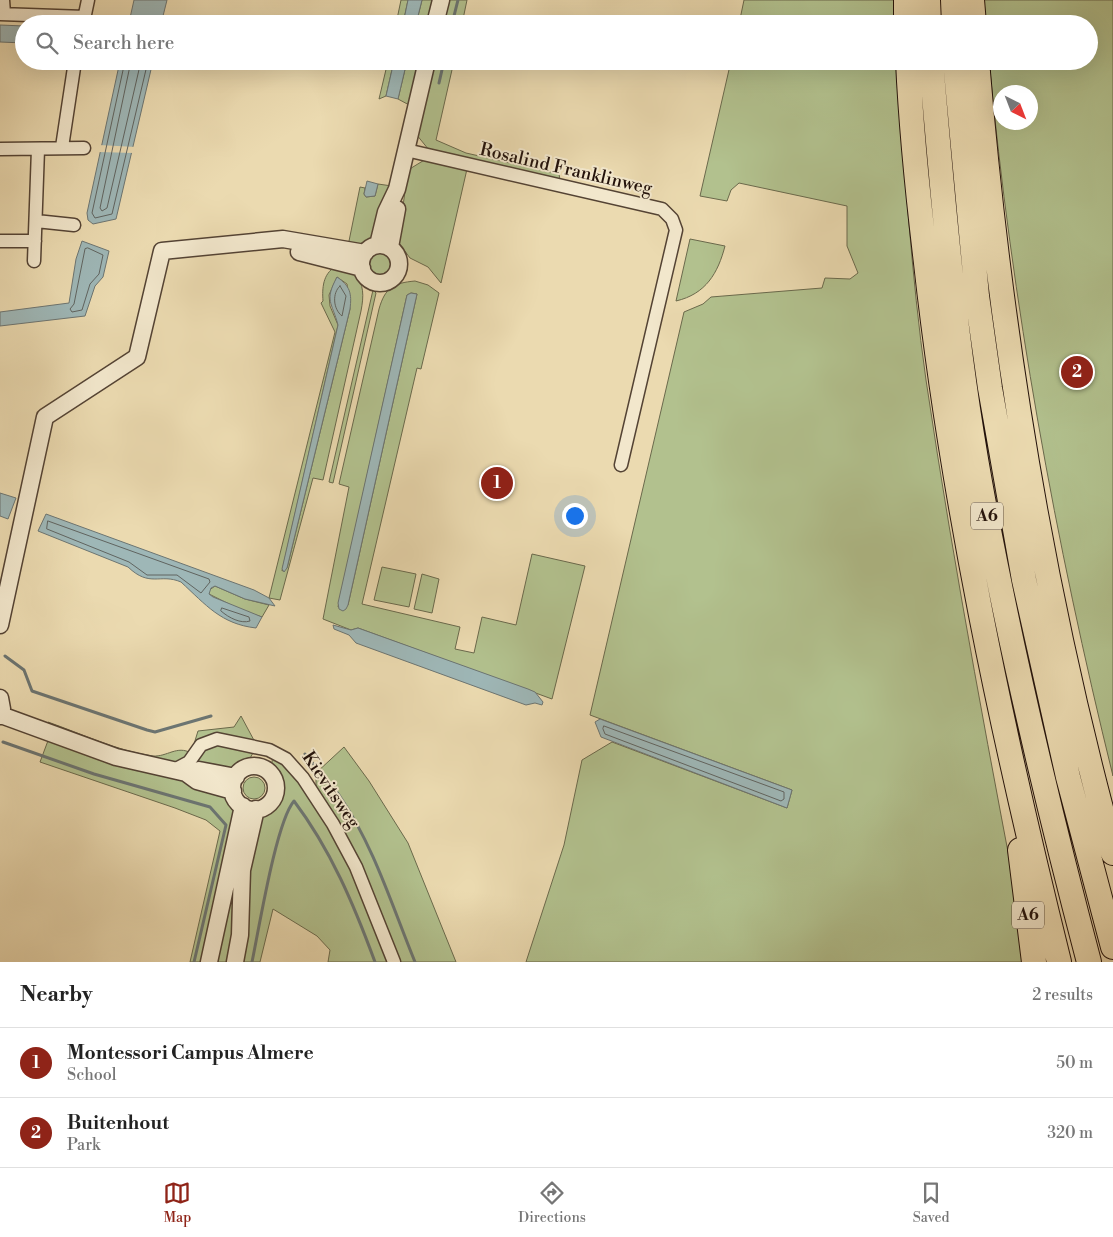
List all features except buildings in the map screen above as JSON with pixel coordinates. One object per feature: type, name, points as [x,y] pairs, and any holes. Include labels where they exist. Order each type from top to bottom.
[{"type":"highway","points":[[906,0],[906,15]]},
{"type":"highway","points":[[928,0],[929,15]]},
{"type":"highway","points":[[953,0],[954,15]]},
{"type":"highway","points":[[972,0],[973,15]]},
{"type":"highway","name":"A6","points":[[909,70],[915,162],[939,377],[969,552],[1015,774],[1059,962]]},
{"type":"highway","name":"A6","points":[[932,70],[954,303],[980,480],[1014,653],[1089,962]]},
{"type":"highway","name":"A6","points":[[956,70],[978,296],[990,388],[1024,580],[1068,777],[1113,947]]},
{"type":"highway","points":[[978,70],[997,253],[1019,410],[1045,563],[1069,678],[1113,853]]},
{"type":"highway","name":"A6","points":[[1015,774],[1021,869],[1034,962]]},
{"type":"highway","points":[[1099,803],[1113,836]]},
{"type":"street","points":[[3,0],[2,14],[16,15]]},
{"type":"street","points":[[85,15],[88,0]]},
{"type":"street","points":[[437,15],[441,0]]},
{"type":"street","points":[[62,147],[74,70]]},
{"type":"street","points":[[0,625],[45,417],[137,357],[162,251],[258,241],[281,249],[310,253],[374,253],[386,212],[397,189],[425,70]]},
{"type":"street","points":[[0,149],[84,148]]},
{"type":"street","points":[[34,261],[38,150]]},
{"type":"street","name":"Rosalind Franklinweg","points":[[406,150],[662,209],[672,219],[676,230],[621,465]]},
{"type":"street","points":[[36,220],[74,225]]},
{"type":"street","points":[[0,241],[35,241]]},
{"type":"street","points":[[0,698],[2,709],[0,715],[116,757],[180,771],[197,781],[234,784]]},
{"type":"street","name":"Kievitsweg","points":[[180,771],[201,745],[217,738],[270,750],[286,759],[303,778],[333,824],[352,858],[394,962]]},
{"type":"street","points":[[253,766],[263,768],[273,776],[276,786],[275,795],[265,806],[250,808],[236,800],[234,784],[241,770],[253,766]]},
{"type":"street","points":[[209,962],[250,808]]},
{"type":"street","points":[[235,962],[240,935],[240,892],[250,808]]},
{"type":"green space","points":[[401,0],[408,0],[405,15],[398,15]]},
{"type":"green space","points":[[422,0],[435,0],[432,15],[418,15]]},
{"type":"green space","points":[[446,0],[467,0],[464,15],[443,15]]},
{"type":"green space","points":[[744,0],[894,0],[894,15],[741,15]]},
{"type":"green space","points":[[984,0],[1113,0],[1113,776],[1072,599],[1054,510],[1023,332],[997,130],[1038,130],[1038,85],[993,85],[993,97],[990,70],[1098,70],[1098,15],[985,15]]},
{"type":"green space","points":[[386,70],[392,70],[386,96],[379,99]]},
{"type":"green space","points":[[405,70],[419,70],[411,106],[398,99]]},
{"type":"green space","points":[[430,70],[452,70],[436,140],[466,153],[559,174],[560,180],[429,150],[416,134]]},
{"type":"green space","points":[[729,70],[897,70],[912,261],[926,380],[962,599],[1029,962],[526,962],[564,845],[582,760],[612,742],[787,808],[792,790],[590,715],[684,312],[703,304],[711,297],[822,288],[825,278],[850,279],[858,273],[847,246],[847,206],[739,183],[731,190],[727,201],[700,196]]},
{"type":"green space","points":[[426,159],[467,169],[441,283],[428,267],[410,258],[398,242],[408,170]]},
{"type":"green space","points":[[378,184],[392,186],[373,238],[363,244],[348,246],[360,187],[365,188],[364,194],[366,197],[375,196]]},
{"type":"green space","points":[[690,239],[725,246],[719,265],[703,288],[686,298],[676,301]]},
{"type":"green space","points":[[380,252],[388,256],[392,264],[388,272],[380,276],[372,272],[368,264],[372,256]]},
{"type":"green space","points":[[335,267],[355,272],[362,286],[362,305],[323,480],[313,478],[280,600],[269,598],[335,332],[321,303],[323,301],[324,282]],"holes":[[[337,277],[347,284],[350,309],[287,568],[282,571],[338,325],[330,306],[329,295]]]},
{"type":"green space","points":[[415,281],[428,285],[439,293],[421,369],[417,368],[362,604],[460,627],[455,649],[474,653],[482,617],[516,625],[532,554],[585,566],[552,699],[358,628],[351,630],[323,619],[349,487],[339,484],[379,309],[387,291],[401,283]],"holes":[[[411,293],[417,294],[348,605],[338,607],[407,295]]]},
{"type":"green space","points":[[373,290],[376,293],[333,483],[329,482]]},
{"type":"green space","points":[[382,567],[416,574],[409,607],[374,600]]},
{"type":"green space","points":[[422,574],[439,579],[432,613],[414,609]]},
{"type":"green space","points":[[215,586],[245,599],[269,605],[262,617],[241,610],[209,594],[208,591]]},
{"type":"green space","points":[[241,716],[256,744],[194,744],[198,731],[234,727]]},
{"type":"green space","points":[[48,722],[140,754],[158,756],[181,750],[191,753],[178,763],[135,755],[47,726]]},
{"type":"green space","points":[[49,738],[222,791],[229,796],[236,809],[206,962],[190,962],[220,831],[206,820],[175,808],[40,762]]},
{"type":"green space","points":[[211,744],[254,751],[248,762],[233,772],[192,766],[199,753]]},
{"type":"green space","points":[[344,747],[369,781],[408,843],[456,962],[398,962],[316,792],[316,773]]},
{"type":"green space","points":[[274,756],[299,780],[344,850],[391,962],[328,962],[330,950],[317,936],[273,909],[260,962],[239,962],[243,907],[261,814],[273,805],[279,797],[279,782],[272,762]]},
{"type":"green space","points":[[254,777],[262,780],[265,788],[262,796],[254,799],[246,796],[243,788],[246,780]]},
{"type":"green space","points":[[243,830],[236,920],[227,962],[213,962]]},
{"type":"water","points":[[134,0],[167,0],[163,15],[131,15]]},
{"type":"water","points":[[408,0],[422,0],[418,15],[405,15]]},
{"type":"water","points":[[0,25],[15,26],[15,43],[0,42]]},
{"type":"water","points":[[118,70],[151,70],[116,219],[93,224],[88,220],[87,213]]},
{"type":"water","points":[[392,70],[405,70],[398,99],[386,96]]},
{"type":"water","points":[[367,181],[378,184],[375,196],[366,197],[364,194]]},
{"type":"water","points":[[82,241],[109,251],[103,277],[95,286],[85,316],[0,326],[0,312],[69,303],[76,259]]},
{"type":"water","points":[[337,277],[349,290],[351,299],[350,309],[287,568],[284,572],[282,569],[338,325],[330,301],[331,291]]},
{"type":"water","points":[[411,293],[417,294],[348,605],[343,611],[339,609],[338,603],[407,295]]},
{"type":"water","points":[[0,493],[16,498],[8,519],[0,516]]},
{"type":"water","points":[[46,514],[254,590],[269,598],[275,606],[245,599],[215,586],[211,588],[209,594],[213,597],[262,617],[256,628],[244,626],[223,618],[206,606],[181,582],[143,577],[128,567],[38,531]]},
{"type":"water","points":[[333,625],[351,630],[358,628],[528,689],[535,692],[543,702],[542,705],[535,703],[526,705],[356,643],[349,635],[334,629]]},
{"type":"water","points":[[600,719],[792,790],[787,808],[601,737],[595,722]]},
{"type":"pier","points":[[99,145],[136,147],[134,153],[98,152]]},
{"type":"waterway","points":[[454,15],[458,0]]},
{"type":"waterway","points":[[439,83],[442,70]]},
{"type":"waterway","points":[[5,656],[24,670],[32,691],[147,730],[155,732],[211,716]]},
{"type":"waterway","points":[[3,742],[94,774],[210,807],[226,825],[194,962]]},
{"type":"waterway","points":[[305,754],[339,795],[362,835],[382,877],[415,962]]},
{"type":"waterway","points":[[252,962],[275,852],[287,813],[294,801],[330,858],[359,920],[375,962]]},
{"type":"place","name":"Buitenhout","points":[[1077,372]]},
{"type":"place","name":"Montessori Campus Almere","points":[[497,483]]}]
